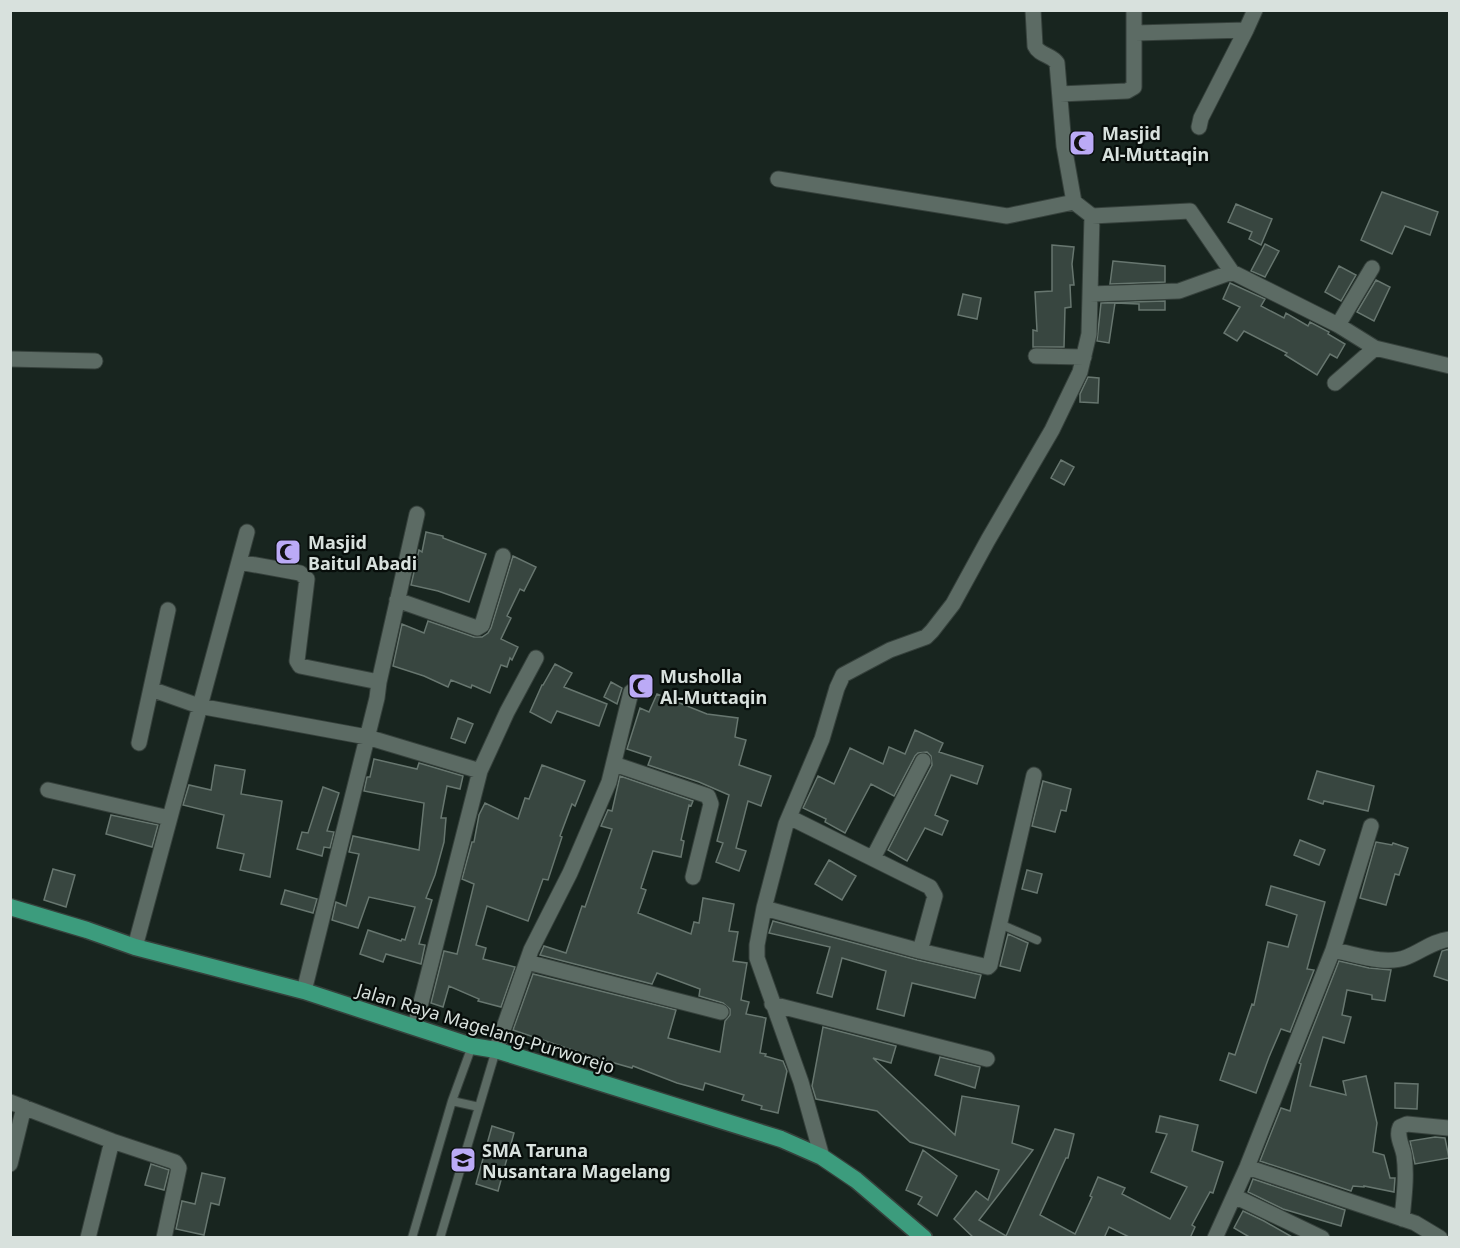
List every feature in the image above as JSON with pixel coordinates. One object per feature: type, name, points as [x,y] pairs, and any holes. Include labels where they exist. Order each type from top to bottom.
[{"type":"main road","name":"Jalan Raya Magelang-Purworejo","points":[[10,907],[87,930],[135,948],[304,992],[472,1046],[496,1050],[781,1139],[822,1157],[856,1180],[924,1238]]},
{"type":"street","points":[[1033,10],[1035,46],[1037,50],[1055,59],[1057,63],[1064,146],[1074,202],[1092,216],[1193,213],[1232,272],[1338,325],[1375,348],[1449,366]]},
{"type":"street","points":[[1060,94],[1127,91],[1134,87],[1134,10]]},
{"type":"street","points":[[1199,127],[1201,118],[1254,10]]},
{"type":"street","points":[[1135,33],[1246,30]]},
{"type":"street","points":[[778,178],[1006,216],[1074,202]]},
{"type":"street","points":[[822,1157],[801,1082],[757,958],[757,945],[764,908],[789,817],[822,739],[843,675],[890,650],[926,637],[953,604],[1052,430],[1080,372],[1089,334],[1092,216]]},
{"type":"street","points":[[1338,325],[1372,268]]},
{"type":"street","points":[[1090,294],[1179,291],[1232,272]]},
{"type":"street","points":[[1335,382],[1375,348]]},
{"type":"street","points":[[1036,356],[1084,357]]},
{"type":"street","points":[[10,359],[95,361]]},
{"type":"street","points":[[304,992],[378,698],[379,682],[417,513]]},
{"type":"street","points":[[135,948],[247,532]]},
{"type":"street","points":[[397,600],[477,628],[480,627],[503,556]]},
{"type":"street","points":[[239,562],[300,573],[308,579],[297,661],[300,666],[379,682]]},
{"type":"street","points":[[139,743],[168,610]]},
{"type":"street","points":[[415,1026],[480,771],[507,712],[537,658]]},
{"type":"street","points":[[151,689],[199,706],[367,737],[480,771]]},
{"type":"street","points":[[496,1050],[531,950],[570,873],[609,782],[631,692]]},
{"type":"street","points":[[873,858],[923,761]]},
{"type":"street","points":[[614,764],[708,796],[711,804],[693,877]]},
{"type":"street","points":[[764,908],[920,951],[988,967],[1034,775]]},
{"type":"street","points":[[48,790],[170,818]]},
{"type":"street","points":[[789,817],[930,887],[935,896],[920,951]]},
{"type":"street","points":[[1215,1238],[1247,1167],[1333,950],[1371,826]]},
{"type":"street","points":[[1333,950],[1397,960],[1406,958],[1435,942],[1449,939]]},
{"type":"street","points":[[527,962],[721,1012]]},
{"type":"street","points":[[772,1004],[987,1059]]},
{"type":"street","points":[[10,1164],[17,1105],[177,1163],[179,1168],[164,1238]]},
{"type":"street","points":[[1402,1219],[1406,1173],[1404,1152],[1398,1132],[1400,1127],[1407,1124],[1448,1128]]},
{"type":"street","points":[[88,1238],[112,1141]]},
{"type":"street","points":[[1247,1167],[1415,1223],[1440,1238]]},
{"type":"street","points":[[1234,1196],[1322,1238]]},
{"type":"lane","points":[[1000,924],[1037,940]]},
{"type":"lane","points":[[413,1235],[452,1101],[472,1046]]},
{"type":"lane","points":[[440,1238],[496,1050]]},
{"type":"lane","points":[[452,1101],[479,1107]]},
{"type":"building","points":[[1382,192],[1438,212],[1430,235],[1405,226],[1392,254],[1361,240]]},
{"type":"building","points":[[1236,204],[1272,219],[1261,245],[1249,239],[1252,232],[1228,222]]},
{"type":"building","points":[[1265,244],[1279,251],[1265,277],[1251,271]]},
{"type":"building","points":[[1052,245],[1074,247],[1072,264],[1074,285],[1070,285],[1071,307],[1065,308],[1064,347],[1033,347],[1033,330],[1037,331],[1035,292],[1052,291]]},
{"type":"building","points":[[1113,261],[1165,266],[1165,282],[1110,284]]},
{"type":"building","points":[[1339,266],[1356,275],[1341,301],[1325,292]]},
{"type":"building","points":[[1376,280],[1390,287],[1374,321],[1357,312]]},
{"type":"building","points":[[1230,283],[1265,299],[1261,306],[1284,318],[1286,313],[1308,326],[1310,322],[1329,332],[1328,334],[1345,344],[1337,358],[1330,354],[1317,375],[1285,355],[1287,353],[1244,331],[1237,341],[1224,333],[1240,307],[1223,299]]},
{"type":"building","points":[[963,294],[981,298],[977,319],[958,315]]},
{"type":"building","points":[[1165,301],[1165,310],[1139,310],[1139,304],[1115,303],[1109,343],[1097,341],[1101,303]]},
{"type":"building","points":[[1088,377],[1099,378],[1098,403],[1080,402],[1080,394]]},
{"type":"building","points":[[1061,460],[1074,467],[1064,485],[1051,478]]},
{"type":"building","points":[[426,532],[443,536],[443,538],[486,554],[469,602],[438,591],[411,585],[419,550],[422,552]]},
{"type":"building","points":[[513,556],[536,567],[524,591],[520,589],[507,616],[511,618],[501,639],[518,647],[507,667],[501,665],[490,693],[472,685],[471,688],[451,680],[448,687],[393,666],[402,624],[424,633],[428,621],[474,637],[482,637],[488,633]]},
{"type":"building","points":[[555,664],[572,673],[564,687],[607,704],[599,726],[557,711],[551,723],[530,712],[542,685]]},
{"type":"building","points":[[611,682],[622,688],[617,704],[604,697]]},
{"type":"building","points":[[657,694],[707,714],[738,718],[735,737],[746,740],[739,765],[771,776],[761,806],[748,801],[736,848],[746,851],[739,871],[716,862],[723,843],[717,841],[729,795],[648,765],[651,757],[627,749],[640,708],[649,712]]},
{"type":"building","points":[[458,718],[473,724],[465,743],[451,738]]},
{"type":"building","points":[[915,730],[943,743],[939,752],[983,766],[977,784],[951,775],[935,815],[948,821],[942,835],[925,828],[907,861],[888,850],[932,765],[931,756],[927,752],[918,753],[915,756],[894,796],[871,784],[845,833],[825,822],[826,819],[803,808],[818,776],[834,784],[850,748],[883,764],[889,747],[905,754]]},
{"type":"building","points":[[374,759],[417,769],[419,763],[463,776],[460,789],[447,786],[441,818],[446,818],[444,842],[426,898],[432,900],[419,944],[425,945],[421,964],[386,954],[383,962],[360,954],[368,930],[401,941],[405,940],[415,907],[369,897],[358,928],[332,920],[336,902],[346,906],[359,854],[349,852],[353,836],[419,850],[424,803],[364,791]]},
{"type":"building","points":[[215,765],[245,770],[241,794],[282,801],[270,877],[240,870],[244,854],[217,848],[224,815],[183,805],[189,785],[211,790]]},
{"type":"building","points":[[542,765],[585,781],[575,806],[572,804],[560,836],[562,837],[548,880],[543,879],[528,921],[487,906],[476,945],[486,948],[483,959],[515,967],[501,1007],[478,1001],[479,999],[449,986],[443,1007],[431,1003],[444,951],[457,954],[474,884],[462,879],[472,842],[474,842],[479,815],[485,803],[518,819],[525,798],[529,799]]},
{"type":"building","points":[[1317,771],[1374,786],[1368,811],[1324,801],[1323,804],[1308,799]]},
{"type":"building","points":[[620,776],[693,801],[691,806],[689,805],[681,840],[684,841],[681,857],[653,851],[641,888],[646,890],[638,913],[691,934],[694,922],[699,923],[703,898],[734,904],[729,931],[738,932],[733,961],[747,963],[741,1000],[749,1002],[746,1014],[766,1018],[760,1053],[783,1061],[787,1071],[778,1113],[761,1109],[762,1106],[742,1100],[744,1095],[705,1083],[703,1090],[677,1083],[633,1066],[632,1068],[590,1056],[513,1030],[533,974],[676,1010],[668,1038],[720,1052],[725,1021],[730,1015],[730,1009],[723,1003],[699,996],[700,989],[657,973],[652,984],[540,955],[544,946],[566,953],[582,906],[585,907],[612,829],[601,826],[608,810],[612,811]]},
{"type":"building","points":[[1043,781],[1071,789],[1066,811],[1061,810],[1055,832],[1032,826]]},
{"type":"building","points":[[323,787],[339,793],[327,831],[334,832],[330,848],[324,847],[322,856],[297,849],[302,832],[308,833]]},
{"type":"building","points":[[111,815],[158,825],[152,847],[106,834]]},
{"type":"building","points":[[1300,840],[1325,850],[1319,865],[1294,855]]},
{"type":"building","points":[[1376,842],[1392,845],[1393,843],[1408,848],[1399,875],[1395,874],[1386,905],[1360,898]]},
{"type":"building","points":[[829,860],[856,876],[842,900],[815,884]]},
{"type":"building","points":[[53,869],[75,875],[66,907],[44,900]]},
{"type":"building","points":[[1027,870],[1042,874],[1037,893],[1022,889]]},
{"type":"building","points":[[1271,886],[1325,902],[1307,969],[1314,970],[1290,1032],[1281,1029],[1256,1093],[1220,1080],[1229,1053],[1235,1055],[1252,1004],[1254,1005],[1268,942],[1288,947],[1297,915],[1266,905]]},
{"type":"building","points":[[285,890],[317,899],[313,913],[281,904]]},
{"type":"building","points":[[773,921],[981,975],[975,998],[912,983],[904,1016],[877,1009],[886,971],[842,958],[832,997],[817,993],[830,947],[769,933]]},
{"type":"building","points":[[1008,934],[1028,943],[1020,971],[1000,966]]},
{"type":"building","points":[[1449,949],[1449,981],[1434,976],[1442,951]]},
{"type":"building","points":[[1339,961],[1391,970],[1385,1001],[1372,999],[1372,995],[1347,990],[1342,1015],[1351,1017],[1344,1043],[1323,1037],[1310,1086],[1346,1095],[1343,1081],[1366,1076],[1377,1123],[1373,1152],[1384,1155],[1390,1178],[1395,1178],[1394,1192],[1364,1186],[1353,1186],[1351,1191],[1260,1161],[1281,1108],[1290,1111],[1301,1064],[1299,1063]]},
{"type":"building","points":[[823,1027],[896,1046],[891,1063],[873,1058],[955,1135],[962,1096],[1019,1106],[1012,1143],[1033,1150],[979,1220],[1006,1236],[1055,1129],[1074,1134],[1068,1158],[1040,1215],[1075,1234],[1092,1197],[1090,1196],[1098,1177],[1125,1188],[1122,1194],[1170,1219],[1187,1187],[1151,1172],[1167,1134],[1156,1132],[1160,1116],[1198,1125],[1192,1151],[1223,1162],[1213,1193],[1210,1192],[1192,1225],[1195,1227],[1190,1238],[1131,1238],[1109,1227],[1104,1238],[974,1238],[954,1219],[976,1191],[988,1200],[999,1170],[910,1142],[877,1111],[816,1099],[812,1086]]},
{"type":"building","points":[[940,1057],[980,1067],[975,1088],[935,1075]]},
{"type":"building","points":[[1395,1083],[1418,1084],[1417,1109],[1395,1108]]},
{"type":"building","points":[[492,1126],[514,1133],[498,1191],[476,1184]]},
{"type":"building","points":[[1435,1137],[1445,1138],[1449,1158],[1415,1164],[1410,1141]]},
{"type":"building","points":[[923,1150],[957,1176],[937,1216],[918,1204],[922,1197],[906,1190]]},
{"type":"building","points":[[151,1164],[169,1170],[164,1190],[145,1185]]},
{"type":"building","points":[[202,1173],[225,1178],[219,1205],[211,1203],[204,1235],[176,1229],[182,1201],[195,1204]]},
{"type":"building","points":[[1253,1179],[1345,1210],[1341,1226],[1283,1209],[1248,1192]]},
{"type":"building","points":[[1243,1211],[1294,1238],[1251,1238],[1234,1228]]},
{"type":"place","name":"Masjid Al-Muttaqin","points":[[1082,143]]},
{"type":"place","name":"Masjid Baitul Abadi","points":[[288,552]]},
{"type":"place","name":"Musholla Al-Muttaqin","points":[[641,686]]},
{"type":"place","name":"SMA Taruna Nusantara Magelang","points":[[463,1160]]}]
